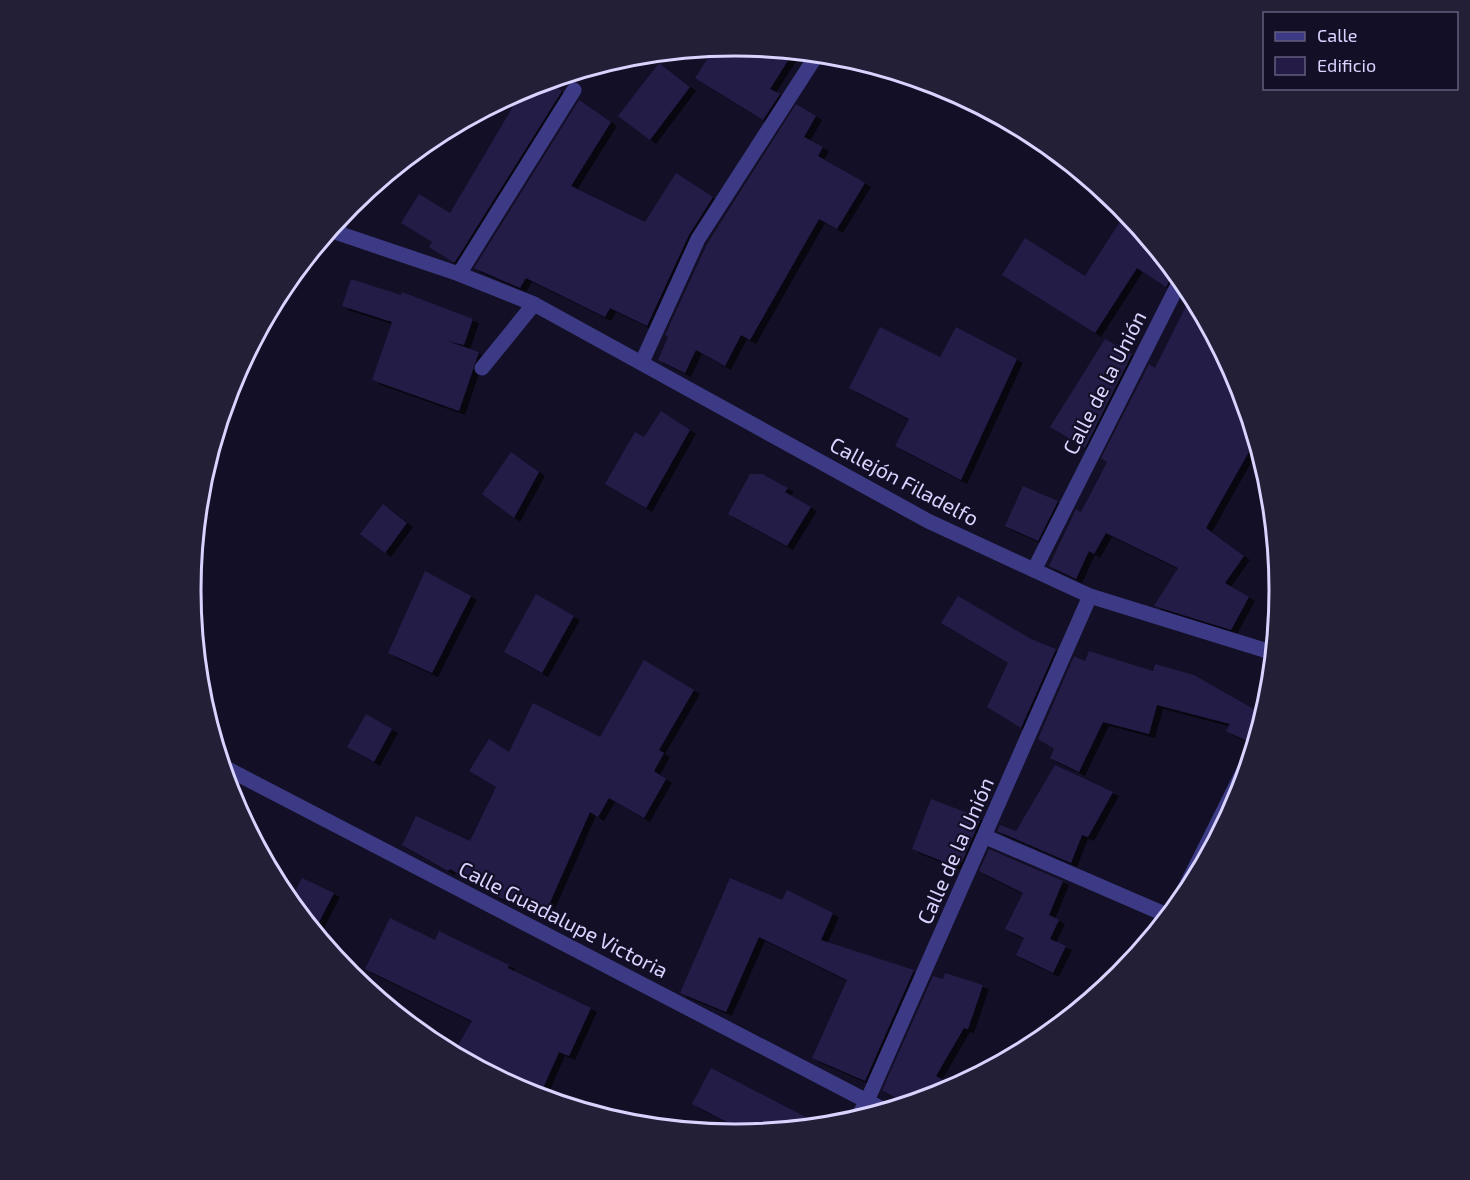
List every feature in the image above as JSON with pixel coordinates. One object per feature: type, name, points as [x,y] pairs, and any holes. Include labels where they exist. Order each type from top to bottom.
[{"type":"street","points":[[642,362],[698,239],[813,61]]},
{"type":"street","points":[[459,274],[574,90]]},
{"type":"street","name":"Callejón Filadelfo","points":[[338,233],[459,274],[534,304],[928,521],[1090,596],[1266,650]]},
{"type":"street","name":"Calle de la Unión","points":[[1034,570],[1176,289]]},
{"type":"street","points":[[482,368],[534,304]]},
{"type":"street","name":"Calle de la Unión","points":[[863,1108],[986,837],[1090,596]]},
{"type":"street","name":"Calle Guadalupe Victoria","points":[[232,771],[875,1105]]},
{"type":"street","points":[[986,837],[1161,912]]},
{"type":"building","points":[[709,57],[789,59],[770,89],[780,94],[763,120],[695,78]]},
{"type":"building","points":[[659,63],[690,87],[650,140],[618,116]]},
{"type":"building","points":[[555,87],[562,91],[455,262],[429,247],[432,242],[401,223],[419,194],[450,213],[515,103]]},
{"type":"building","points":[[579,100],[611,122],[571,186],[645,222],[676,173],[713,197],[689,235],[647,326],[610,308],[605,317],[526,278],[520,288],[474,268]]},
{"type":"building","points":[[796,104],[816,116],[804,137],[823,147],[818,156],[865,183],[837,229],[819,219],[750,340],[741,335],[725,366],[696,350],[685,373],[658,360],[668,337],[665,335],[707,244]]},
{"type":"building","points":[[1121,220],[1170,280],[1166,287],[1137,268],[1095,333],[1002,275],[1025,238],[1085,276]]},
{"type":"building","points":[[351,279],[401,295],[402,292],[473,319],[464,345],[447,341],[479,352],[459,411],[372,380],[392,322],[342,306]]},
{"type":"building","points":[[1187,305],[1229,385],[1250,449],[1206,528],[1244,556],[1225,583],[1249,597],[1231,630],[1154,606],[1178,568],[1106,533],[1094,554],[1089,551],[1076,579],[1049,566],[1076,509],[1081,512],[1107,462],[1101,458],[1149,364],[1155,368]]},
{"type":"building","points":[[880,327],[940,357],[956,327],[1017,359],[961,480],[895,446],[909,419],[849,388]]},
{"type":"building","points":[[1105,339],[1132,354],[1085,448],[1050,427]]},
{"type":"building","points":[[661,411],[690,430],[646,508],[605,484],[635,432],[644,437]]},
{"type":"building","points":[[511,452],[539,472],[514,518],[482,494]]},
{"type":"building","points":[[750,474],[762,474],[788,488],[785,492],[811,507],[787,546],[728,514]]},
{"type":"building","points":[[1023,486],[1058,501],[1038,541],[1005,526]]},
{"type":"building","points":[[383,504],[407,523],[385,553],[360,534]]},
{"type":"building","points":[[425,571],[471,596],[432,673],[388,653]]},
{"type":"building","points":[[536,594],[574,616],[542,673],[504,652]]},
{"type":"building","points":[[958,596],[1031,639],[1056,649],[1021,728],[987,707],[1008,663],[941,623]]},
{"type":"building","points":[[1089,651],[1153,671],[1155,664],[1194,675],[1255,710],[1247,741],[1226,731],[1230,724],[1157,705],[1149,734],[1103,722],[1079,772],[1050,758],[1054,749],[1038,739],[1074,656],[1085,661]]},
{"type":"building","points":[[644,660],[694,690],[659,750],[664,753],[654,771],[666,779],[644,818],[609,798],[598,817],[590,812],[544,916],[496,896],[402,845],[416,816],[470,841],[496,787],[469,771],[489,739],[509,752],[533,703],[600,737]]},
{"type":"building","points":[[366,714],[392,729],[374,762],[347,747]]},
{"type":"building","points":[[1055,765],[1113,792],[1088,837],[1082,835],[1071,863],[997,831],[1000,825],[1016,831]]},
{"type":"building","points":[[931,799],[981,818],[962,862],[957,860],[954,866],[912,849]]},
{"type":"building","points":[[989,849],[1063,881],[1049,915],[1059,920],[1050,939],[1066,946],[1053,973],[1016,955],[1024,938],[1005,929],[1023,893],[979,871]]},
{"type":"building","points":[[302,878],[334,893],[318,924],[311,915],[295,892]]},
{"type":"building","points":[[730,878],[782,900],[787,890],[833,913],[821,940],[914,970],[865,1081],[812,1058],[847,980],[759,937],[726,1012],[680,993]]},
{"type":"building","points":[[390,918],[435,940],[439,931],[509,965],[508,968],[591,1008],[569,1056],[559,1052],[543,1089],[499,1069],[457,1046],[472,1021],[365,969]]},
{"type":"building","points":[[945,973],[983,985],[968,1029],[964,1028],[936,1076],[946,1081],[898,1099],[882,1090],[933,976],[943,979]]},
{"type":"building","points":[[711,1068],[810,1119],[730,1124],[692,1104]]}]
